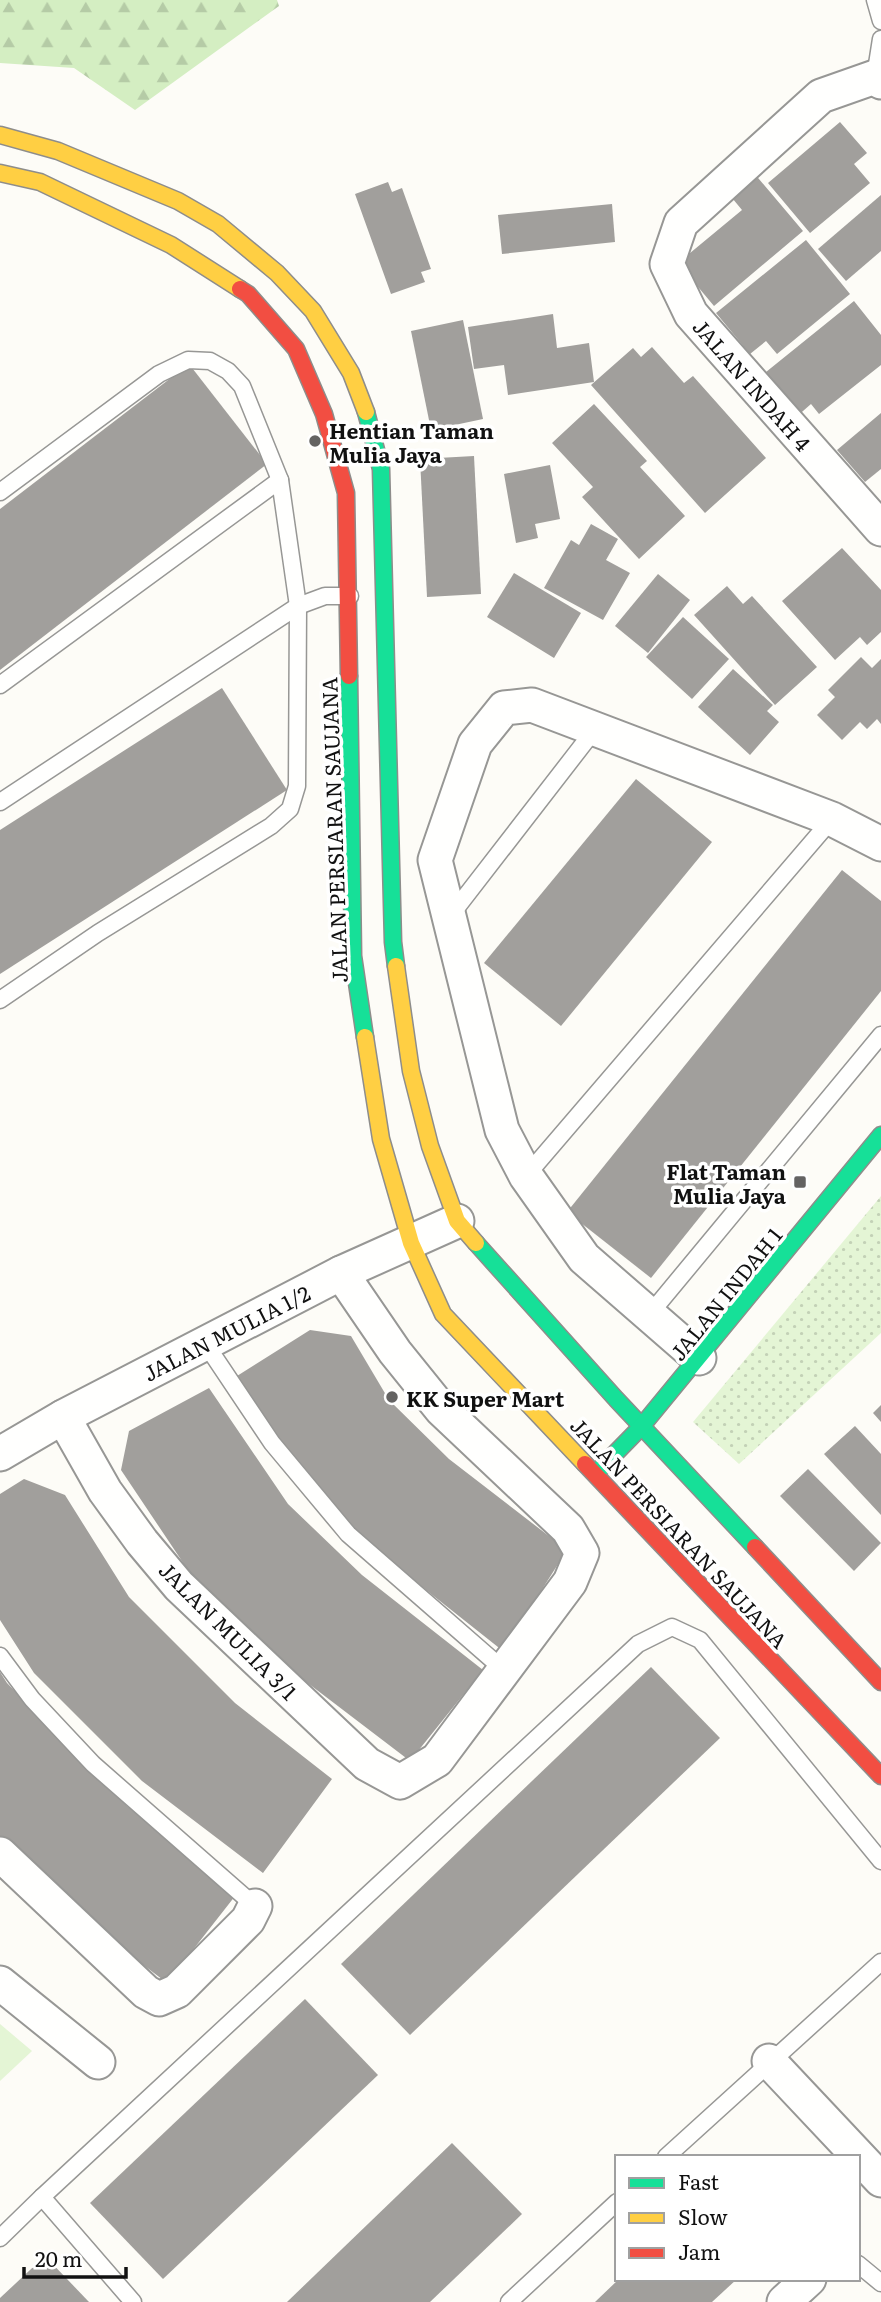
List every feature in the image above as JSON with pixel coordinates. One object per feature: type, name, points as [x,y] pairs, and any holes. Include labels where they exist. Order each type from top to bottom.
[{"type":"street","name":"JALAN INDAH 4","points":[[878,79],[821,96],[681,223],[667,264],[691,314],[881,529]]},
{"type":"street","name":"JALAN PERSIARAN SAUJANA","points":[[0,135],[58,151],[178,201],[218,224],[277,273],[313,312],[351,373],[381,468],[384,573],[367,596],[353,956],[381,1139],[411,1243],[443,1314],[881,1776]]},
{"type":"street","name":"JALAN PERSIARAN SAUJANA","points":[[0,173],[40,182],[171,245],[248,294],[296,349],[324,414],[346,493],[367,596],[393,942],[411,1072],[430,1146],[457,1221],[641,1427],[881,1682]]},
{"type":"street","points":[[699,1358],[584,1258],[526,1177],[502,1130],[435,860],[475,744],[504,708],[532,705],[832,819],[881,844]]},
{"type":"street","name":"JALAN INDAH 1","points":[[596,1473],[641,1427],[881,1135]]},
{"type":"street","name":"JALAN MULIA 1/2","points":[[0,1454],[62,1417],[341,1273],[457,1221]]},
{"type":"street","points":[[341,1273],[395,1352],[441,1409],[568,1529],[582,1553],[570,1582],[504,1670]]},
{"type":"street","name":"JALAN MULIA 3/1","points":[[62,1417],[105,1491],[142,1542],[179,1586],[368,1764],[400,1782],[437,1760],[504,1670]]},
{"type":"street","points":[[0,1853],[146,1992],[159,1999],[177,1991],[248,1920],[255,1906]]},
{"type":"street","points":[[0,1983],[98,2062]]},
{"type":"street","points":[[769,2061],[857,2155]]},
{"type":"street","points":[[860,2158],[881,2180]]},
{"type":"street","points":[[784,2302],[806,2281]]},
{"type":"lane","points":[[875,0],[881,21]]},
{"type":"lane","points":[[878,79],[881,39]]},
{"type":"lane","points":[[0,492],[159,374],[188,360],[210,361],[228,371],[242,387],[280,480],[298,606],[298,786],[290,809],[271,826],[98,933],[0,1000]]},
{"type":"lane","points":[[0,685],[280,480]]},
{"type":"lane","points":[[0,802],[298,606],[325,596],[367,596]]},
{"type":"lane","points":[[449,917],[595,729]]},
{"type":"lane","points":[[526,1177],[832,819]]},
{"type":"lane","points":[[649,1315],[881,1035]]},
{"type":"lane","points":[[205,1343],[272,1443],[348,1534],[504,1670]]},
{"type":"lane","points":[[0,2238],[638,1644],[672,1627],[701,1640],[881,1861]]},
{"type":"lane","points":[[0,1656],[32,1699],[93,1764],[255,1906]]},
{"type":"lane","points":[[668,2155],[881,1962]]},
{"type":"lane","points":[[41,2197],[133,2302]]},
{"type":"lane","points":[[509,2302],[615,2204]]},
{"type":"lane","points":[[860,2266],[881,2283]]},
{"type":"green space","points":[[0,0],[277,0],[279,6],[135,110],[74,68],[0,63]]},
{"type":"green space","points":[[881,1196],[881,1333],[739,1464],[693,1422]]},
{"type":"green space","points":[[0,2024],[32,2051],[0,2081]]},
{"type":"building","points":[[840,122],[867,153],[854,164],[870,183],[810,233],[768,183]]},
{"type":"building","points":[[748,166],[803,231],[714,306],[678,263],[742,210],[723,187]]},
{"type":"building","points":[[388,182],[392,192],[402,188],[431,269],[421,272],[425,282],[391,294],[355,194]]},
{"type":"building","points":[[881,195],[881,251],[846,281],[818,249]]},
{"type":"building","points":[[612,204],[615,242],[502,254],[498,215]]},
{"type":"building","points":[[806,240],[850,294],[777,354],[766,341],[750,354],[716,313]]},
{"type":"building","points":[[854,301],[881,335],[881,365],[819,414],[811,404],[795,418],[761,376]]},
{"type":"building","points":[[553,314],[557,348],[589,343],[594,382],[508,395],[504,365],[474,369],[468,327]]},
{"type":"building","points":[[463,320],[483,419],[431,430],[411,331]]},
{"type":"building","points":[[652,347],[684,383],[693,376],[766,458],[705,513],[591,385],[633,348],[641,357]]},
{"type":"building","points":[[189,364],[267,464],[0,670],[0,509]]},
{"type":"building","points":[[594,404],[647,461],[640,467],[685,516],[639,559],[582,497],[593,487],[552,443]]},
{"type":"building","points":[[881,413],[881,469],[865,482],[837,450]]},
{"type":"building","points":[[474,456],[481,594],[427,597],[420,459]]},
{"type":"building","points":[[550,465],[560,519],[535,524],[538,538],[516,543],[504,474]]},
{"type":"building","points":[[591,524],[618,539],[606,560],[630,573],[603,620],[544,588],[571,540],[579,545]]},
{"type":"building","points":[[842,548],[881,590],[881,632],[867,645],[860,637],[835,660],[782,601]]},
{"type":"building","points":[[514,573],[581,613],[554,658],[487,617]]},
{"type":"building","points":[[658,574],[690,600],[648,653],[615,626]]},
{"type":"building","points":[[727,586],[743,604],[752,596],[817,667],[775,705],[694,615]]},
{"type":"building","points":[[683,617],[729,659],[692,699],[646,657]]},
{"type":"building","points":[[861,657],[872,668],[881,659],[881,724],[877,719],[867,729],[860,722],[842,740],[817,715],[835,697],[828,690]]},
{"type":"building","points":[[733,669],[773,705],[767,711],[779,722],[750,755],[698,707]]},
{"type":"building","points":[[222,688],[287,790],[0,974],[0,830]]},
{"type":"building","points":[[636,779],[712,842],[561,1026],[484,963]]},
{"type":"building","points":[[842,870],[881,901],[881,991],[651,1278],[567,1212]]},
{"type":"building","points":[[310,1330],[351,1336],[389,1400],[449,1459],[567,1550],[503,1651],[368,1544],[301,1477],[237,1376]]},
{"type":"building","points":[[209,1388],[288,1504],[362,1575],[483,1670],[410,1761],[267,1652],[192,1576],[121,1470],[129,1431]]},
{"type":"building","points":[[881,1405],[881,1422],[873,1413]]},
{"type":"building","points":[[855,1426],[881,1454],[881,1515],[824,1454]]},
{"type":"building","points":[[808,1469],[881,1543],[854,1571],[780,1496]]},
{"type":"building","points":[[24,1479],[65,1495],[129,1597],[235,1703],[332,1779],[263,1873],[142,1781],[34,1673],[0,1620],[0,1494]]},
{"type":"building","points":[[651,1667],[720,1738],[410,2035],[341,1964]]},
{"type":"building","points":[[0,1672],[7,1683],[127,1806],[239,1891],[167,1983],[51,1894],[0,1844]]},
{"type":"building","points":[[305,1999],[378,2075],[163,2279],[90,2203]]},
{"type":"building","points":[[452,2143],[522,2214],[430,2302],[287,2302]]},
{"type":"building","points":[[45,2256],[89,2302],[0,2302],[0,2298]]},
{"type":"building","points":[[617,2281],[735,2281],[712,2302],[595,2302]]},
{"type":"traffic: fast","points":[[366,412],[381,469],[393,942],[396,966]]},
{"type":"traffic: fast","points":[[349,676],[353,956],[365,1037]]},
{"type":"traffic: fast","points":[[596,1473],[641,1427],[881,1135]]},
{"type":"traffic: fast","points":[[476,1243],[616,1399],[755,1547]]},
{"type":"traffic: slow","points":[[0,135],[58,151],[178,201],[218,224],[277,273],[313,311],[351,373],[366,412]]},
{"type":"traffic: slow","points":[[0,173],[40,182],[171,245],[240,289]]},
{"type":"traffic: slow","points":[[396,966],[411,1071],[430,1146],[457,1221],[476,1243]]},
{"type":"traffic: slow","points":[[365,1037],[381,1139],[411,1243],[443,1314],[585,1464]]},
{"type":"traffic: jam","points":[[240,289],[248,294],[296,349],[324,414],[346,493],[349,676]]},
{"type":"traffic: jam","points":[[585,1464],[881,1776]]},
{"type":"traffic: jam","points":[[755,1547],[881,1682]]},
{"type":"place","name":"Hentian Taman Mulia Jaya","points":[[315,441]]},
{"type":"place","name":"Flat Taman Mulia Jaya","points":[[800,1182]]},
{"type":"place","name":"KK Super Mart","points":[[392,1397]]}]
